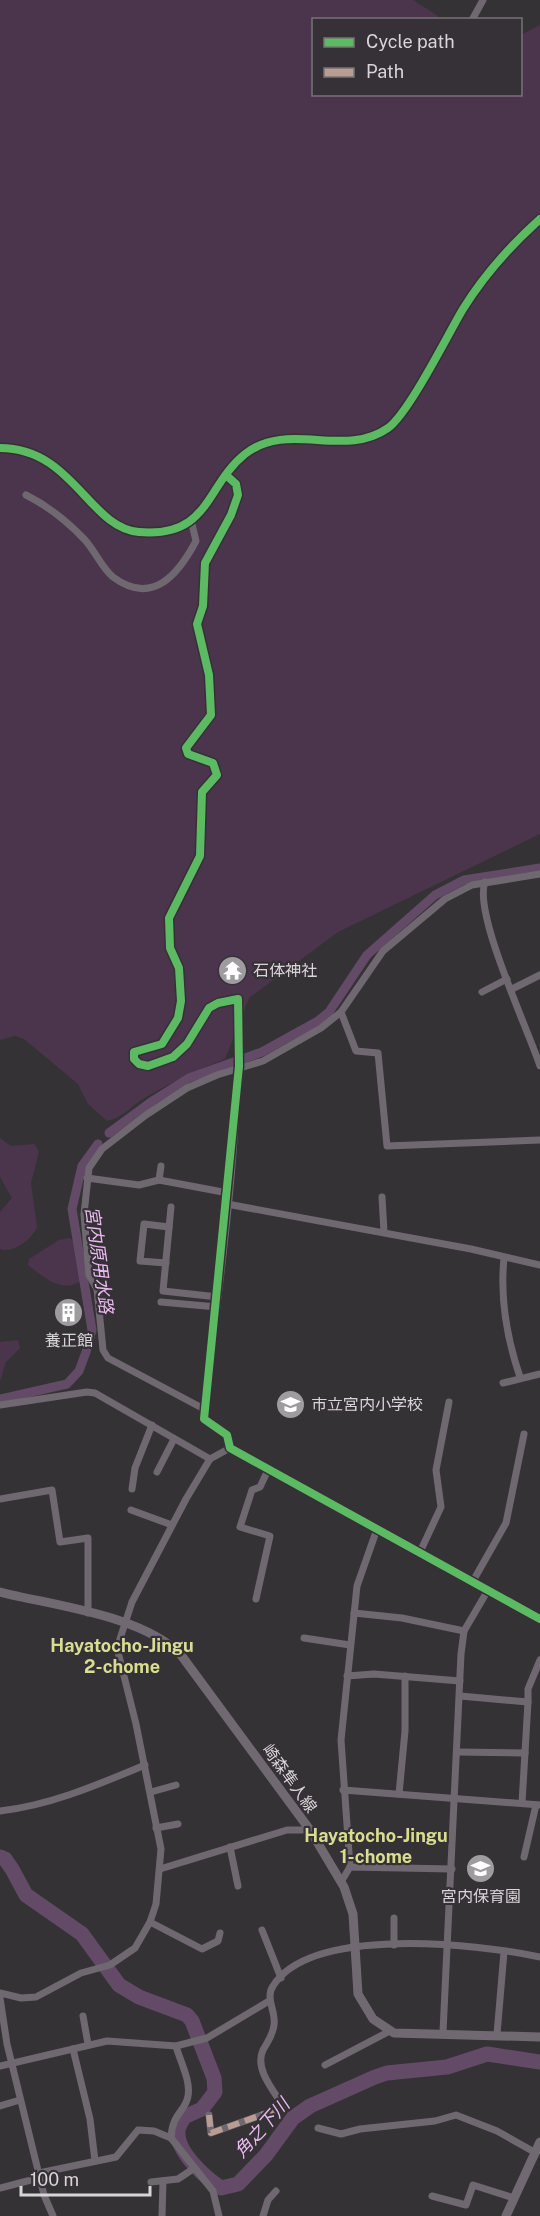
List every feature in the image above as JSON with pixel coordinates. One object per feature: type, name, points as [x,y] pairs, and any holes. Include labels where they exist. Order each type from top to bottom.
[{"type":"main road","name":"崎森隼人線","points":[[0,1592],[125,1622],[163,1638],[181,1655],[310,1830],[341,1882],[353,1914],[357,1946],[358,1994],[373,2019],[390,2031]]},
{"type":"main road","points":[[390,2031],[410,2034],[442,2032],[540,2037]]},
{"type":"main road","points":[[506,2216],[540,2142]]},
{"type":"street","points":[[473,18],[483,0]]},
{"type":"street","points":[[0,448],[30,452],[49,461],[108,518],[129,531],[166,533],[190,520],[210,501],[243,455],[258,445],[277,439],[344,442],[373,436],[390,427],[406,407],[470,299],[508,248],[540,219]]},
{"type":"street","points":[[227,476],[236,484],[238,495],[231,515],[205,563],[203,606],[197,624],[209,675],[211,715],[186,748],[188,754],[213,763],[217,776],[202,792],[200,856],[168,918],[170,948],[179,968],[181,984],[178,1018],[162,1044],[134,1052],[134,1059],[139,1064],[148,1066],[173,1057],[187,1044],[209,1008],[218,1003],[238,999],[239,1050],[228,1192],[204,1419],[227,1435],[230,1448],[540,1619]]},
{"type":"street","points":[[27,495],[64,521],[85,540],[112,576],[129,585],[150,588],[168,580],[183,566],[196,541],[190,520]]},
{"type":"street","points":[[204,1409],[108,1358],[103,1350],[97,1290],[89,1275],[84,1214],[87,1178],[92,1162],[102,1149],[146,1115],[200,1081],[284,1050],[321,1028],[341,1012],[370,965],[391,943],[445,899],[464,888],[485,882],[539,876]]},
{"type":"street","points":[[485,882],[482,893],[483,903],[507,979],[540,1066]]},
{"type":"street","points":[[512,988],[540,975]]},
{"type":"street","points":[[482,992],[507,979]]},
{"type":"street","points":[[341,1012],[356,1051],[378,1053],[387,1146],[540,1140]]},
{"type":"street","points":[[159,1180],[161,1166]]},
{"type":"street","points":[[87,1178],[138,1185],[159,1180],[228,1192]]},
{"type":"street","points":[[382,1197],[384,1232]]},
{"type":"street","points":[[226,1204],[384,1232],[540,1265]]},
{"type":"street","points":[[171,1207],[163,1291],[218,1297]]},
{"type":"street","points":[[166,1263],[140,1261],[144,1224],[169,1227]]},
{"type":"street","points":[[504,1258],[501,1284],[504,1309],[513,1358],[520,1377]]},
{"type":"street","points":[[161,1302],[217,1307]]},
{"type":"street","points":[[503,1383],[520,1377],[540,1374]]},
{"type":"street","points":[[0,1405],[91,1392],[210,1459]]},
{"type":"street","points":[[420,1552],[441,1507],[436,1470],[449,1402]]},
{"type":"street","points":[[132,1489],[135,1468],[152,1425]]},
{"type":"street","points":[[473,1581],[506,1523],[524,1434]]},
{"type":"street","points":[[158,1472],[174,1439]]},
{"type":"street","points":[[52,2216],[20,2100],[3,2024],[0,1995],[21,1998],[36,1997],[81,1973],[110,1965],[135,1948],[150,1922],[156,1904],[161,1849],[151,1792],[117,1654],[125,1622],[136,1594],[172,1525],[210,1459],[230,1448]]},
{"type":"street","points":[[256,1599],[270,1536],[240,1527],[252,1490],[260,1487],[268,1470]]},
{"type":"street","points":[[0,1499],[52,1490],[60,1542],[88,1538],[88,1613]]},
{"type":"street","points":[[131,1510],[172,1525]]},
{"type":"street","points":[[341,1882],[350,1868],[341,1740],[350,1645],[357,1586],[377,1529]]},
{"type":"street","points":[[442,2032],[464,1631],[488,1590]]},
{"type":"street","points":[[354,1612],[402,1618],[464,1631]]},
{"type":"street","points":[[304,1638],[350,1645]]},
{"type":"street","points":[[522,1803],[528,1689],[540,1659]]},
{"type":"street","points":[[347,1676],[405,1676],[460,1681]]},
{"type":"street","points":[[399,1794],[405,1731],[405,1676]]},
{"type":"street","points":[[460,1696],[528,1702]]},
{"type":"street","points":[[457,1752],[525,1753]]},
{"type":"street","points":[[0,1811],[40,1804],[70,1795],[145,1766]]},
{"type":"street","points":[[151,1792],[176,1785]]},
{"type":"street","points":[[344,1790],[538,1805],[524,1857]]},
{"type":"street","points":[[156,1828],[178,1824]]},
{"type":"street","points":[[160,1869],[287,1830],[310,1830]]},
{"type":"street","points":[[230,1847],[238,1886]]},
{"type":"street","points":[[350,1868],[452,1869]]},
{"type":"street","points":[[394,1918],[394,1945]]},
{"type":"street","points":[[150,1922],[202,1949],[218,1941],[220,1933]]},
{"type":"street","points":[[262,1930],[281,1977]]},
{"type":"street","points":[[209,2115],[211,2133],[284,2107],[261,2065],[262,2052],[272,2036],[274,2027],[275,2012],[269,2001],[272,1987],[291,1967],[313,1957],[357,1946],[448,1944],[540,1957]]},
{"type":"street","points":[[497,2034],[504,1952]]},
{"type":"street","points":[[0,2066],[88,2044],[129,2042],[176,2046],[207,2038],[269,2001]]},
{"type":"street","points":[[83,2016],[88,2044]]},
{"type":"street","points":[[325,2065],[390,2031]]},
{"type":"street","points":[[171,2138],[172,2123],[188,2099],[189,2088],[176,2046]]},
{"type":"street","points":[[73,2049],[90,2119],[95,2161]]},
{"type":"street","points":[[0,2106],[20,2100]]},
{"type":"street","points":[[318,2128],[328,2133],[341,2134],[360,2129],[435,2121],[456,2115],[497,2131],[536,2153]]},
{"type":"street","points":[[0,2188],[31,2180],[39,2173],[116,2157],[138,2130],[154,2131],[171,2138],[193,2169],[213,2191],[219,2216]]},
{"type":"street","points":[[151,2182],[178,2180],[193,2169]]},
{"type":"street","points":[[162,2216],[163,2181]]},
{"type":"street","points":[[432,2196],[466,2205],[473,2185],[514,2198]]},
{"type":"street","points":[[263,2216],[268,2200],[276,2191]]},
{"type":"shaded area","points":[[0,0],[413,0],[438,16],[438,18],[312,18],[312,96],[522,96],[522,34],[540,25],[540,834],[338,932],[249,998],[225,1059],[163,1088],[112,1120],[107,1121],[88,1104],[78,1084],[24,1039],[15,1036],[0,1040]]},
{"type":"shaded area","points":[[0,1138],[11,1146],[34,1144],[39,1151],[31,1183],[37,1227],[22,1244],[5,1250],[0,1249],[0,1212],[12,1198],[0,1177]]},
{"type":"shaded area","points":[[69,1238],[74,1241],[81,1281],[74,1285],[60,1285],[47,1279],[28,1265],[29,1259],[59,1240]]},
{"type":"shaded area","points":[[18,1340],[20,1348],[6,1362],[0,1381],[0,1342]]},
{"type":"waterway","name":"宮内原用水路","points":[[109,1133],[189,1078],[262,1052],[318,1021],[329,1012],[367,955],[435,895],[464,880],[540,868]]},
{"type":"waterway","name":"宮内原用水路","points":[[0,1399],[67,1384],[79,1371],[92,1330],[72,1209],[82,1166],[98,1144]]},
{"type":"waterway","name":"角之下川","points":[[0,1857],[5,1859],[12,1869],[26,1895],[82,1934],[119,1985],[139,1997],[187,2015],[192,2021],[214,2078],[215,2092],[202,2109],[184,2117],[178,2129],[179,2139],[193,2164],[221,2188],[238,2184],[266,2155],[293,2118],[310,2106],[375,2077],[387,2073],[447,2067],[487,2054],[540,2062]]},
{"type":"marked path","points":[[209,2115],[211,2133],[284,2107]]},
{"type":"cycle path","points":[[0,448],[25,451],[45,461],[63,474],[106,517],[122,527],[139,532],[162,532],[180,527],[204,507],[232,467],[245,454],[262,444],[298,439],[353,440],[371,437],[388,428],[397,420],[417,390],[463,309],[480,284],[508,250],[540,219]]},
{"type":"cycle path","points":[[227,476],[236,484],[238,495],[231,515],[205,563],[203,606],[197,624],[209,675],[211,715],[186,748],[188,754],[213,763],[217,775],[202,792],[200,856],[169,918],[170,948],[179,968],[181,1001],[178,1018],[162,1044],[134,1052],[134,1059],[139,1064],[148,1066],[173,1057],[187,1044],[209,1008],[218,1003],[238,999],[239,1066],[204,1419],[227,1435],[230,1448],[540,1619]]},
{"type":"place","name":"石体神社","points":[[232,970]]},
{"type":"place","name":"養正館","points":[[69,1312]]},
{"type":"place","name":"市立宮内小学校","points":[[290,1404]]},
{"type":"place","name":"宮内保育園","points":[[481,1868]]},
{"type":"district","name":"Hayatocho-Jingu 2-chome","points":[[122,1656]]},
{"type":"district","name":"Hayatocho-Jingu 1-chome","points":[[376,1846]]}]
